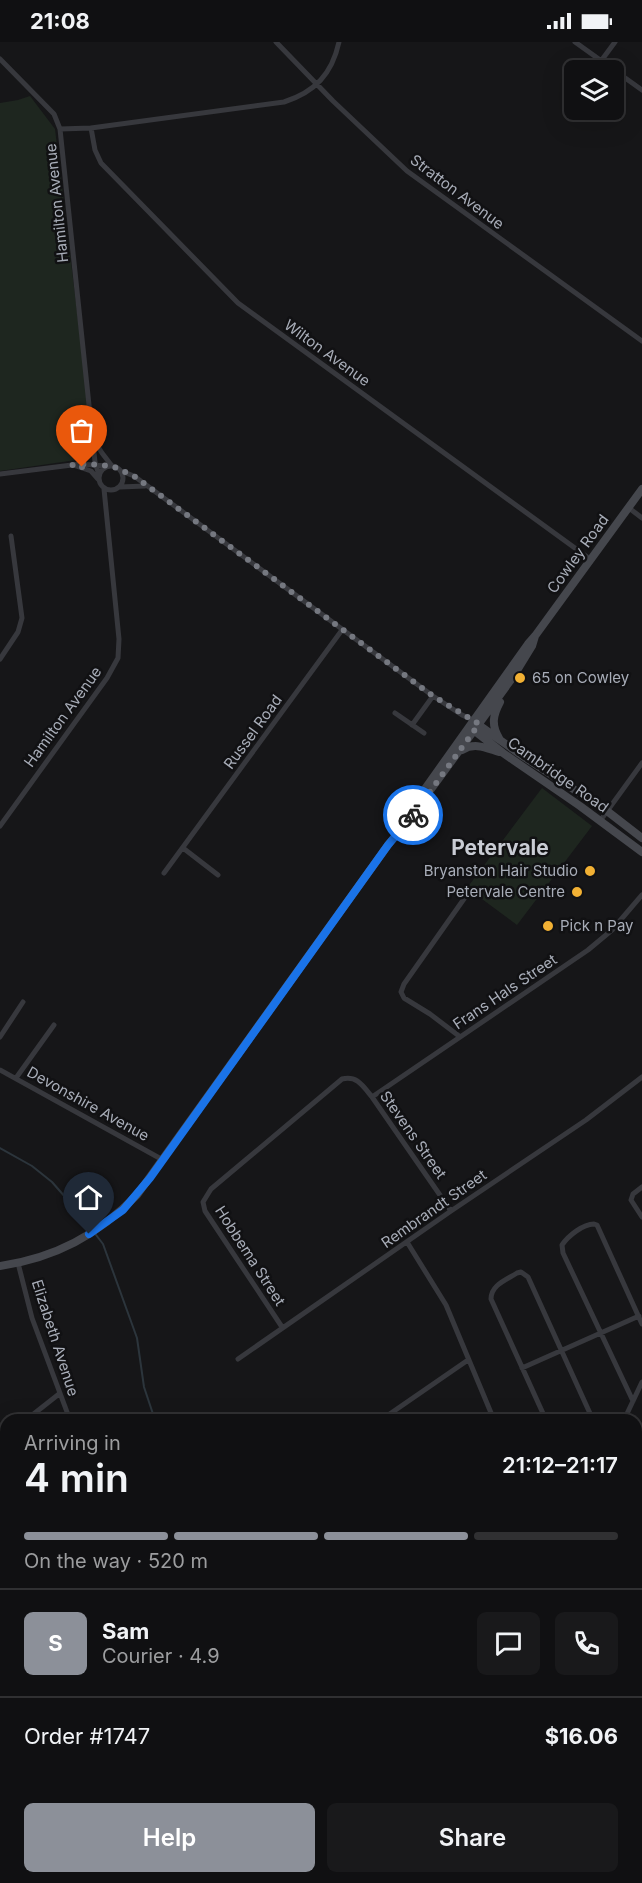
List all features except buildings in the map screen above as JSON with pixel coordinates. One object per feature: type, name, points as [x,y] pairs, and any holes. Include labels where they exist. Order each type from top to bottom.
[{"type":"street","name":"Stratton Avenue","points":[[276,42],[406,171],[642,341]]},
{"type":"street","name":"Hamilton Avenue","points":[[99,478],[60,129],[91,128],[284,102],[303,94],[318,84],[332,64],[339,42]]},
{"type":"street","points":[[575,42],[600,60]]},
{"type":"street","points":[[602,60],[615,42]]},
{"type":"street","points":[[0,59],[54,114],[60,129]]},
{"type":"street","points":[[624,77],[641,88]]},
{"type":"street","name":"Wilton Avenue","points":[[91,128],[94,150],[101,163],[238,303],[591,559]]},
{"type":"street","name":"Hamilton Avenue","points":[[94,440],[110,466]]},
{"type":"street","points":[[80,464],[89,458],[95,449]]},
{"type":"street","points":[[0,474],[80,464],[110,466],[121,471],[123,481],[106,506]]},
{"type":"street","points":[[72,465],[91,471],[99,478],[104,489],[110,491],[118,488],[147,487]]},
{"type":"street","points":[[99,478],[102,471],[110,466]]},
{"type":"street","name":"Cambridge Road","points":[[121,471],[134,476],[342,630],[462,715],[503,753],[642,852]]},
{"type":"street","name":"Hamilton Avenue","points":[[0,826],[107,678],[118,658],[119,639],[104,489]]},
{"type":"street","name":"Cowley Road","points":[[0,1266],[52,1254],[100,1228],[123,1210],[150,1178],[399,830],[407,822],[528,644],[642,489]]},
{"type":"street","points":[[628,508],[642,518]]},
{"type":"street","points":[[0,659],[18,632],[22,618],[11,537]]},
{"type":"street","name":"Russel Road","points":[[164,873],[342,630]]},
{"type":"street","name":"Cowley Road","points":[[399,830],[403,820],[513,677],[532,646],[535,636]]},
{"type":"street","points":[[500,740],[493,719],[513,677]]},
{"type":"street","points":[[412,725],[433,696]]},
{"type":"street","points":[[395,713],[424,733]]},
{"type":"street","name":"Cambridge Road","points":[[474,725],[607,811],[642,838]]},
{"type":"street","points":[[453,757],[471,745],[503,753]]},
{"type":"street","points":[[600,821],[642,763]]},
{"type":"street","points":[[183,848],[218,875]]},
{"type":"street","name":"Frans Hals Street","points":[[372,1096],[588,950],[612,930],[642,895]]},
{"type":"street","points":[[459,1036],[404,998],[401,992],[404,984],[466,896]]},
{"type":"street","points":[[0,1037],[23,1002]]},
{"type":"street","points":[[16,1078],[54,1025]]},
{"type":"street","name":"Devonshire Avenue","points":[[0,1070],[163,1160]]},
{"type":"street","name":"Rembrandt Street","points":[[238,1359],[586,1120],[642,1077]]},
{"type":"street","name":"Stevens Street","points":[[204,1197],[342,1078],[352,1078],[361,1083],[372,1096],[451,1211]]},
{"type":"street","points":[[642,1187],[632,1197],[633,1204],[642,1217]]},
{"type":"street","name":"Hobbema Street","points":[[204,1197],[205,1212],[282,1327]]},
{"type":"street","points":[[633,1401],[561,1249],[566,1239],[588,1224],[594,1224],[599,1230],[642,1324]]},
{"type":"street","points":[[407,1242],[446,1305],[491,1414]]},
{"type":"street","name":"Elizabeth Avenue","points":[[18,1263],[32,1318],[67,1414]]},
{"type":"street","points":[[543,1414],[490,1295],[494,1288],[517,1273],[524,1273],[528,1277],[590,1414]]},
{"type":"street","points":[[522,1368],[639,1316]]},
{"type":"street","points":[[390,1414],[468,1360]]},
{"type":"street","points":[[627,1414],[642,1382]]},
{"type":"street","points":[[34,1414],[59,1394]]},
{"type":"shaded area","points":[[30,96],[55,129],[93,444],[83,459],[0,471],[0,103]]},
{"type":"shaded area","points":[[542,788],[592,826],[517,925],[467,888]]},
{"type":"waterway","points":[[0,1148],[32,1166],[52,1182],[103,1244],[137,1338],[144,1387],[153,1414]]},
{"type":"way so far","points":[[82,467],[72,465],[112,466],[134,476],[433,696],[479,724],[413,815]]},
{"type":"place","name":"65 on Cowley","points":[[520,678]]},
{"type":"place","name":"Bryanston Hair Studio","points":[[590,871]]},
{"type":"place","name":"Petervale Centre","points":[[577,892]]},
{"type":"place","name":"Pick n Pay","points":[[548,926]]},
{"type":"district","name":"Petervale","points":[[500,848]]},
{"type":"route","points":[[89,1234],[123,1210],[137,1195],[388,845],[413,815]]}]
